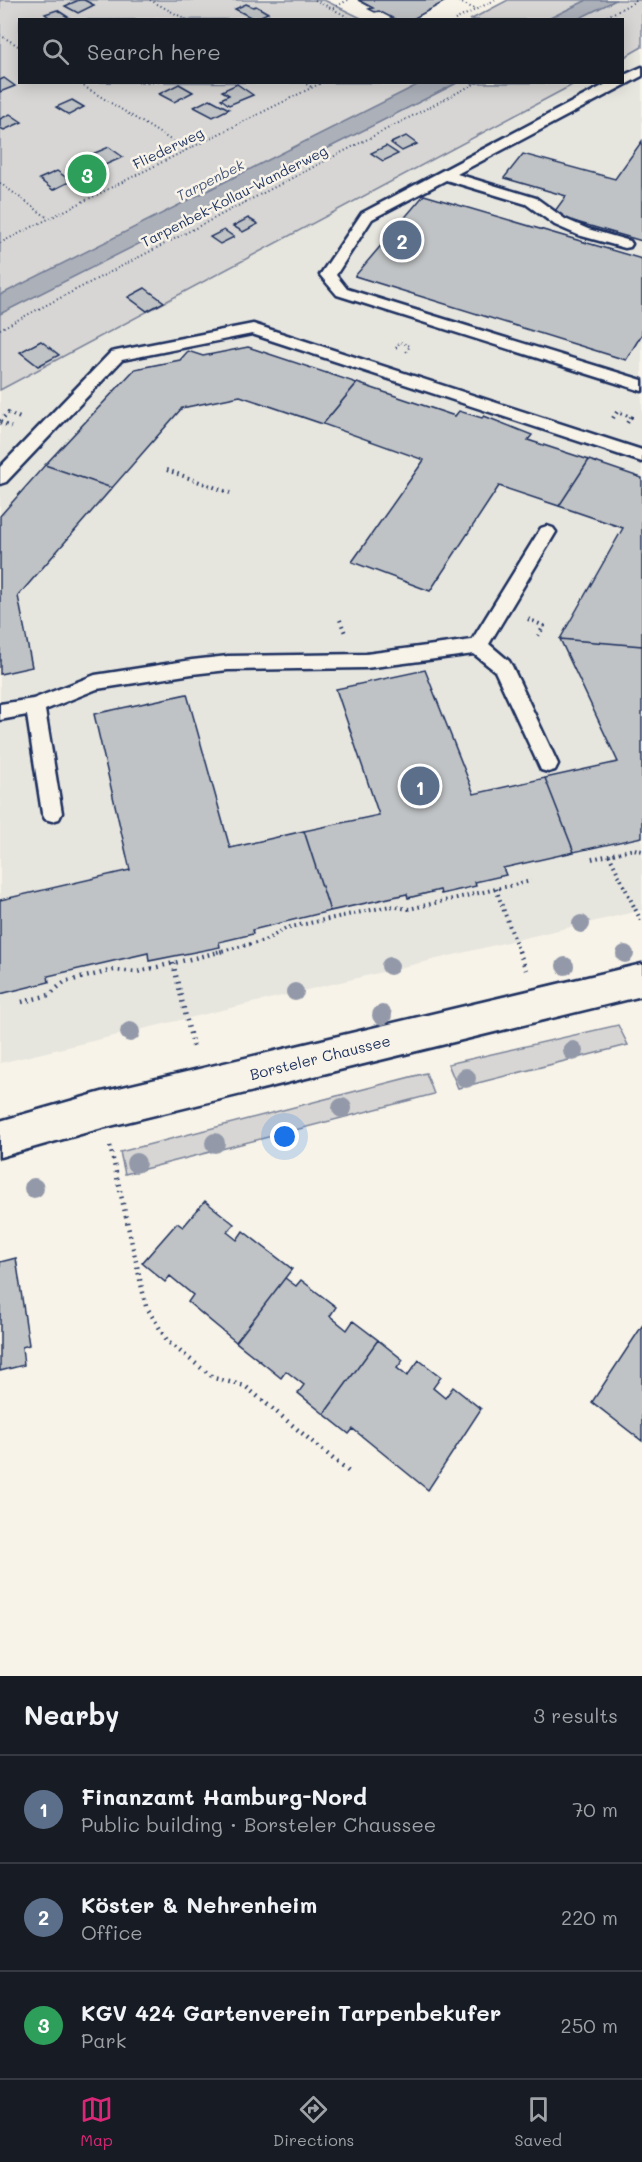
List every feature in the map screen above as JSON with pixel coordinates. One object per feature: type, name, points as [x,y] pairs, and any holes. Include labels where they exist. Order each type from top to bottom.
[{"type":"main road","name":"Borsteler Chaussee","points":[[0,1139],[102,1110],[642,980]]},
{"type":"lane","points":[[624,81],[642,71]]},
{"type":"lane","points":[[618,84],[367,216],[328,275],[342,292],[642,386]]},
{"type":"lane","points":[[445,175],[523,198],[560,222],[583,232],[626,244]]},
{"type":"lane","points":[[0,478],[117,356],[253,328],[642,456]]},
{"type":"lane","points":[[478,646],[548,532]]},
{"type":"lane","points":[[0,712],[35,705],[94,682],[192,667],[228,663],[366,661],[478,646],[502,666],[548,764]]},
{"type":"lane","points":[[35,705],[52,813]]},
{"type":"path","points":[[150,0],[183,18]]},
{"type":"path","points":[[315,0],[350,18]]},
{"type":"path","points":[[332,9],[348,0]]},
{"type":"path","points":[[454,0],[475,10]]},
{"type":"path","points":[[459,18],[495,0]]},
{"type":"path","points":[[604,18],[638,0]]},
{"type":"path","points":[[0,35],[18,46]]},
{"type":"path","points":[[80,84],[187,151]]},
{"type":"path","points":[[306,84],[313,88]]},
{"type":"path","name":"Fliederweg","points":[[0,243],[320,84]]},
{"type":"path","name":"Tarpenbek-Kollau-Wanderweg","points":[[0,329],[474,84]]},
{"type":"path","points":[[0,183],[48,219]]},
{"type":"path","points":[[0,421],[8,413],[20,418]]},
{"type":"path","points":[[167,470],[230,493]]},
{"type":"path","points":[[592,859],[634,849],[642,851]]},
{"type":"path","points":[[609,855],[642,923]]},
{"type":"path","points":[[22,1002],[49,995],[64,982],[114,970],[137,972],[264,941],[286,928],[390,906],[409,909],[531,881]]},
{"type":"path","points":[[496,889],[538,1005]]},
{"type":"path","points":[[173,963],[202,1086]]},
{"type":"path","points":[[102,1110],[146,1306],[168,1342],[214,1378],[244,1386],[349,1472]]},
{"type":"shaded area","points":[[0,0],[324,0],[361,18],[18,18],[18,84],[574,84],[0,390]]},
{"type":"shaded area","points":[[508,0],[642,0],[642,47],[624,57],[624,18],[474,18]]},
{"type":"shaded area","points":[[587,0],[616,0],[580,18],[550,18]]},
{"type":"shaded area","points":[[642,47],[642,910],[0,1063],[0,390],[574,84],[624,84],[624,57]]},
{"type":"shaded area","points":[[419,84],[455,84],[0,314],[0,295]]},
{"type":"shaded area","points":[[618,1025],[628,1045],[458,1088],[448,1064]]},
{"type":"shaded area","points":[[426,1073],[434,1094],[125,1174],[120,1152]]},
{"type":"building","points":[[79,0],[94,5],[78,13],[65,6]]},
{"type":"building","points":[[358,0],[441,0],[444,2],[415,18],[392,18],[369,9],[373,8]]},
{"type":"building","points":[[246,4],[256,6],[268,13],[252,18],[235,9]]},
{"type":"building","points":[[57,10],[69,18],[50,18],[45,14]]},
{"type":"building","points":[[4,78],[15,86],[0,92],[0,80]]},
{"type":"building","points":[[179,84],[193,92],[174,102],[159,94]]},
{"type":"building","points":[[237,84],[253,95],[229,105],[221,99],[229,95],[222,91]]},
{"type":"building","points":[[210,99],[229,109],[213,117],[194,107]]},
{"type":"building","points":[[72,100],[84,107],[69,115],[56,107]]},
{"type":"building","points":[[10,114],[22,122],[4,130],[0,128],[0,119]]},
{"type":"building","points":[[406,136],[417,144],[402,151],[391,143]]},
{"type":"building","points":[[642,141],[642,241],[552,215],[566,196],[504,178],[523,154],[615,179]]},
{"type":"building","points":[[386,146],[398,154],[383,161],[371,153]]},
{"type":"building","points":[[109,147],[123,157],[105,165],[90,155]]},
{"type":"building","points":[[57,171],[71,181],[53,190],[39,179]]},
{"type":"building","points":[[424,195],[642,259],[642,334],[626,360],[355,276]]},
{"type":"building","points":[[248,218],[258,224],[243,232],[233,226]]},
{"type":"building","points":[[224,230],[234,237],[220,244],[210,237]]},
{"type":"building","points":[[145,288],[164,302],[147,311],[128,297]]},
{"type":"building","points":[[41,341],[59,355],[38,366],[20,352]]},
{"type":"building","points":[[248,347],[357,383],[323,424],[240,396],[182,408],[112,488],[45,465],[135,369],[180,360],[188,351],[203,356]]},
{"type":"building","points":[[357,383],[455,416],[459,411],[482,418],[484,416],[532,435],[528,440],[589,460],[559,506],[499,486],[430,591],[352,562],[424,460],[323,424]]},
{"type":"building","points":[[589,460],[642,478],[642,646],[560,639],[623,528],[559,506]]},
{"type":"building","points":[[45,465],[112,488],[18,596],[32,667],[0,674],[0,516]]},
{"type":"building","points":[[560,639],[642,646],[642,837],[574,852],[545,778],[618,762]]},
{"type":"building","points":[[425,670],[474,794],[545,778],[574,852],[503,868],[506,875],[475,882],[476,886],[441,894],[440,890],[408,898],[407,894],[330,911],[304,831],[379,815],[336,689]]},
{"type":"building","points":[[187,694],[230,848],[304,831],[330,911],[252,930],[253,934],[219,942],[220,947],[149,961],[148,953],[48,976],[49,982],[0,994],[0,900],[130,870],[94,714]]},
{"type":"building","points":[[205,1201],[234,1224],[227,1232],[237,1240],[243,1231],[292,1269],[236,1342],[188,1302],[193,1295],[170,1276],[165,1282],[142,1263],[177,1223],[183,1227]]},
{"type":"building","points":[[16,1258],[29,1345],[22,1347],[24,1365],[0,1371],[0,1262]]},
{"type":"building","points":[[285,1278],[296,1286],[301,1280],[336,1307],[330,1316],[347,1330],[353,1321],[378,1340],[324,1414],[298,1393],[304,1385],[286,1371],[281,1378],[236,1342]]},
{"type":"building","points":[[642,1326],[642,1441],[592,1402]]},
{"type":"building","points":[[378,1340],[403,1360],[397,1368],[407,1376],[419,1360],[441,1377],[433,1388],[445,1398],[453,1387],[481,1409],[428,1490],[353,1429],[349,1434],[324,1414]]},
{"type":"place","name":"KGV 424 Gartenverein Tarpenbekufer","points":[[87,174]]},
{"type":"place","name":"Köster & Nehrenheim","points":[[402,240]]},
{"type":"place","name":"Finanzamt Hamburg-Nord","points":[[420,786]]},
{"type":"water label","name":"Tarpenbek","points":[[210,180]]}]
